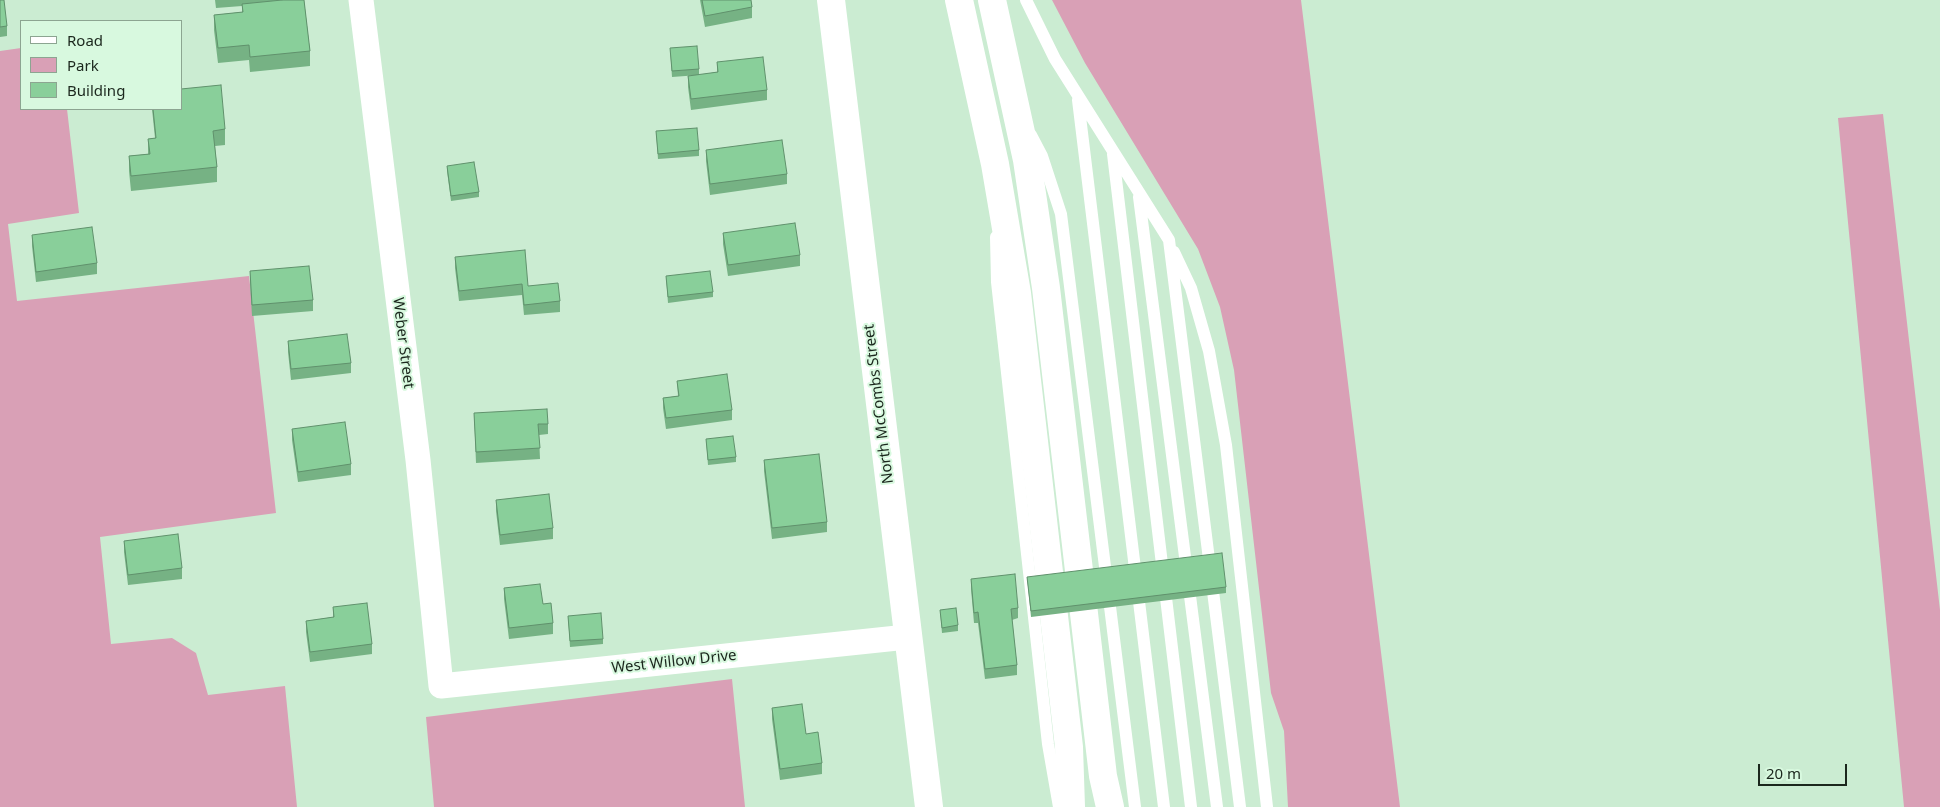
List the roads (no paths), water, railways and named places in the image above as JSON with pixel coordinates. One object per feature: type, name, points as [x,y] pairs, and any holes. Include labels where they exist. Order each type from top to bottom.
[{"type":"main road","name":"North McCombs Street","points":[[831,0],[929,807]]},
{"type":"main road","points":[[959,0],[995,164],[1021,332],[1069,747],[1071,807]]},
{"type":"main road","points":[[992,0],[1027,160],[1046,288],[1106,807]]},
{"type":"main road","points":[[1103,776],[1110,807]]},
{"type":"street","name":"Weber Street","points":[[361,0],[418,460],[441,686]]},
{"type":"street","name":"West Willow Drive","points":[[441,686],[907,637]]},
{"type":"lane","points":[[1026,0],[1054,59],[1169,240],[1191,288],[1209,351],[1226,445],[1267,807]]},
{"type":"lane","points":[[1078,96],[1164,807]]},
{"type":"lane","points":[[1016,109],[1042,156],[1061,214],[1134,807]]},
{"type":"lane","points":[[1112,151],[1191,807]]},
{"type":"lane","points":[[995,164],[997,282],[1048,744],[1058,807]]},
{"type":"lane","points":[[1138,192],[1217,807]]},
{"type":"lane","points":[[1169,240],[1240,807]]}]
